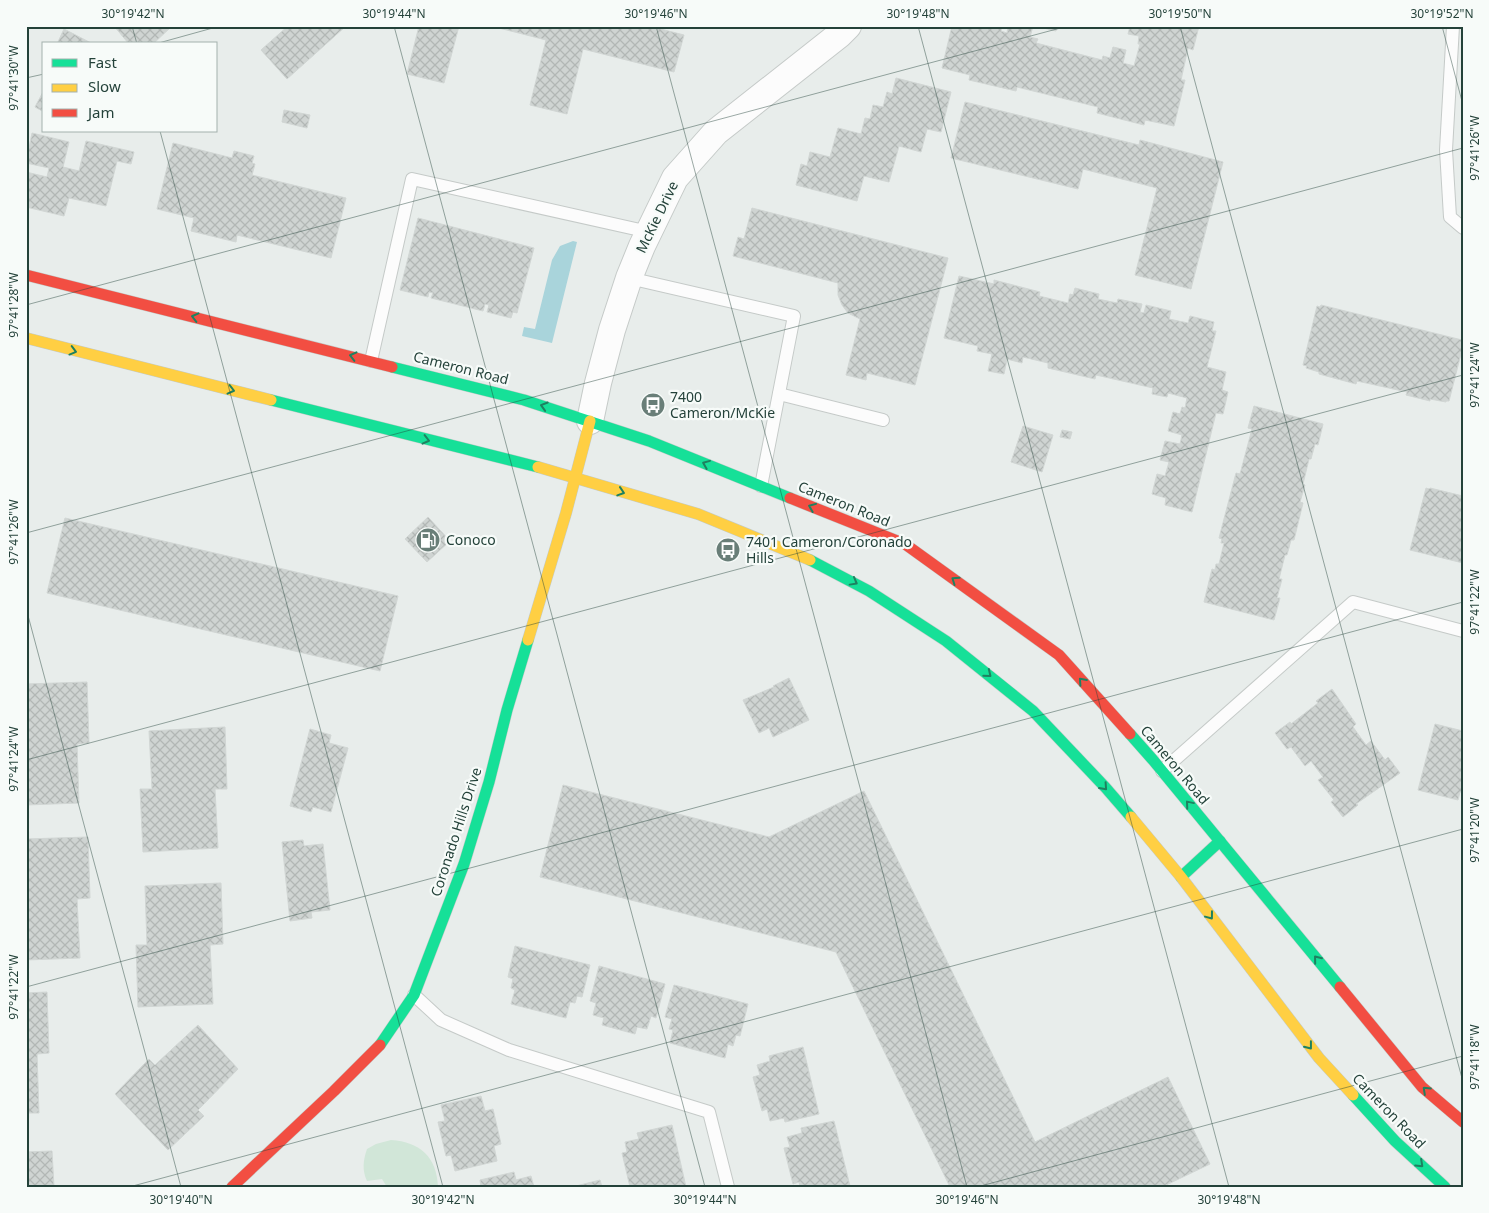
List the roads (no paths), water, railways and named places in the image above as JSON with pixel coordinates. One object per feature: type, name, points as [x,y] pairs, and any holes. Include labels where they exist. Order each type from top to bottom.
[{"type":"main road","name":"Cameron Road","points":[[26,276],[524,400],[649,441],[905,544],[1059,655],[1162,771],[1422,1087],[1463,1122]]},
{"type":"main road","name":"Cameron Road","points":[[26,338],[575,477],[698,514],[821,564],[869,590],[946,641],[1033,711],[1105,787],[1181,877],[1319,1058],[1395,1141],[1445,1187]]},
{"type":"main road","name":"Coronado Hills Drive","points":[[232,1187],[381,1044],[414,995],[464,864],[489,782],[507,710],[566,513],[590,421]]},
{"type":"main road","points":[[1181,877],[1220,841]]},
{"type":"street","name":"McKie Drive","points":[[590,421],[612,330],[629,278],[675,178],[716,132],[848,26]]},
{"type":"lane","points":[[1453,26],[1446,150],[1450,217],[1463,228]]},
{"type":"lane","points":[[371,361],[412,179],[649,232]]},
{"type":"lane","points":[[629,278],[794,316],[761,486]]},
{"type":"lane","points":[[779,394],[883,420]]},
{"type":"lane","points":[[1162,771],[1353,602],[1463,631]]},
{"type":"lane","points":[[414,995],[441,1020],[509,1050],[710,1112],[728,1187]]},
{"type":"water","points":[[573,241],[577,242],[552,343],[522,336],[524,327],[535,329],[552,260],[560,246]]},
{"type":"place","name":"7400 Cameron/McKie","points":[[653,405]]},
{"type":"place","name":"Conoco","points":[[428,540]]},
{"type":"place","name":"7401 Cameron/Coronado Hills","points":[[728,550]]}]
